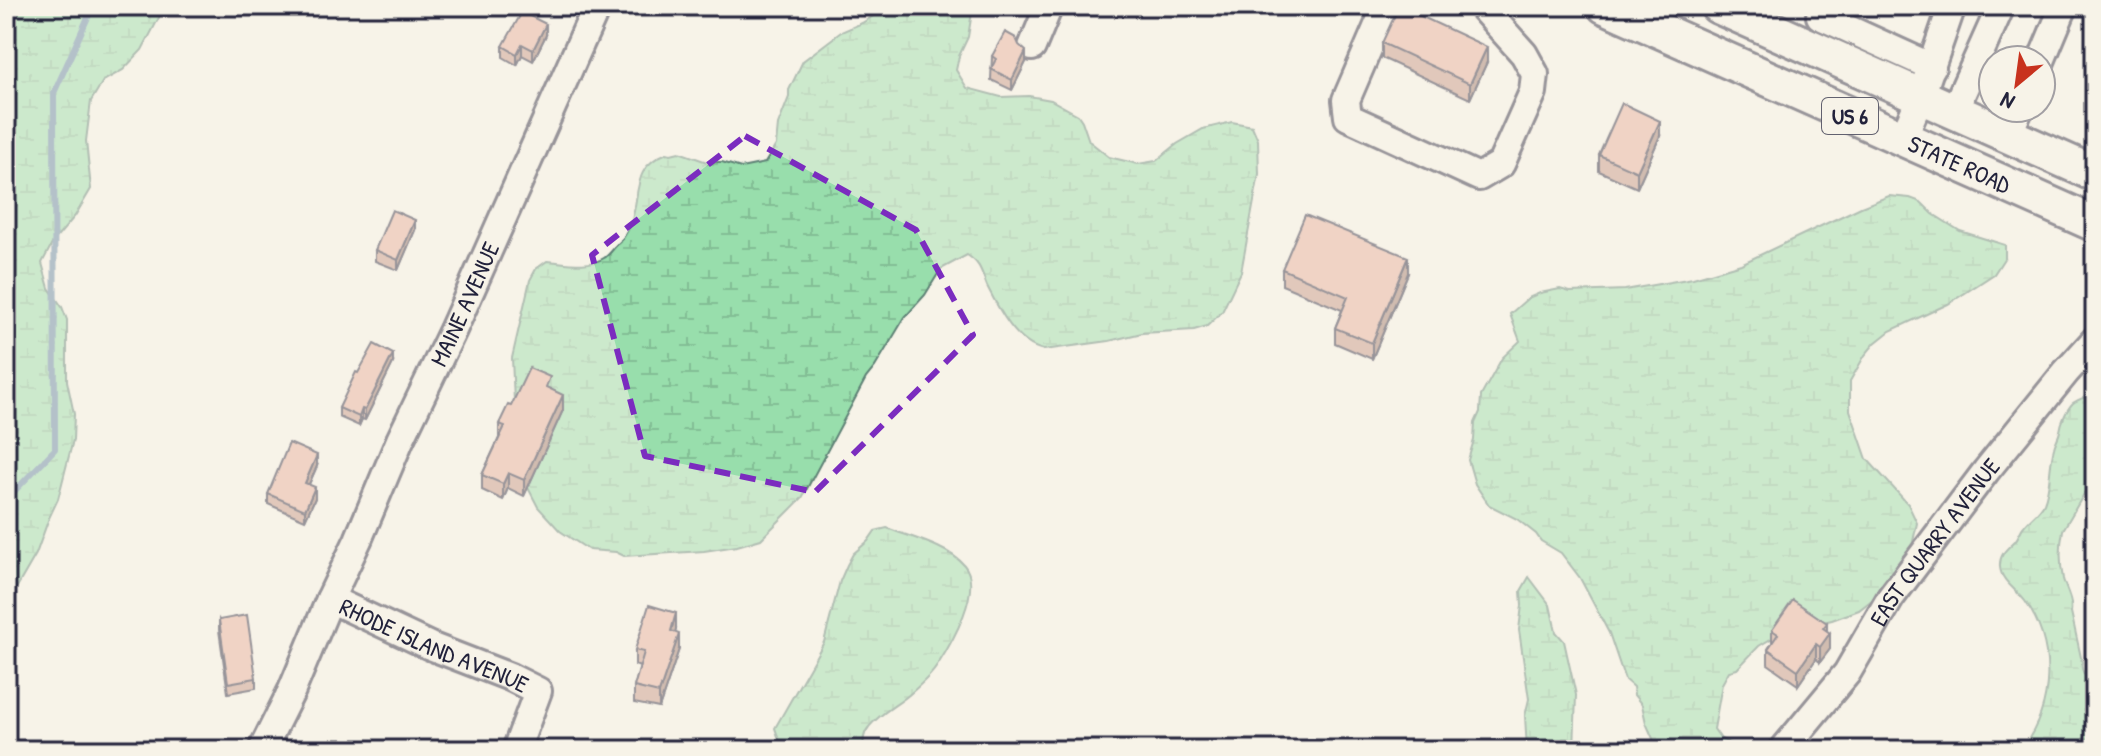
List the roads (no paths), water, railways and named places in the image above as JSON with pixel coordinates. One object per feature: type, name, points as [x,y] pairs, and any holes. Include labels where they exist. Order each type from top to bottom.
[{"type":"main road","name":"STATE ROAD","points":[[1605,6],[2095,224]]},
{"type":"main road","name":"STATE ROAD","points":[[1718,6],[1926,81],[1954,111],[1977,115]]},
{"type":"main road","name":"STATE ROAD","points":[[2019,124],[2094,171]]},
{"type":"street","name":"MAINE AVENUE","points":[[262,750],[292,690],[400,440],[453,330],[597,6]]},
{"type":"street","points":[[1032,47],[1049,6]]},
{"type":"street","points":[[1393,6],[1383,14],[1346,100],[1348,117],[1479,177],[1501,164],[1533,92],[1535,74],[1524,54],[1481,6]]},
{"type":"street","points":[[1824,6],[1820,16],[1926,81]]},
{"type":"street","points":[[1902,140],[1952,6]]},
{"type":"street","points":[[1954,111],[2001,6]]},
{"type":"street","points":[[2048,44],[2064,6]]},
{"type":"street","name":"EAST QUARRY AVENUE","points":[[1783,750],[1847,673],[1891,597],[1978,481],[2095,340]]},
{"type":"street","name":"RHODE ISLAND AVENUE","points":[[330,599],[430,646],[538,691],[516,750]]},
{"type":"waterway","points":[[6,500],[55,449],[54,93],[93,6]]}]
